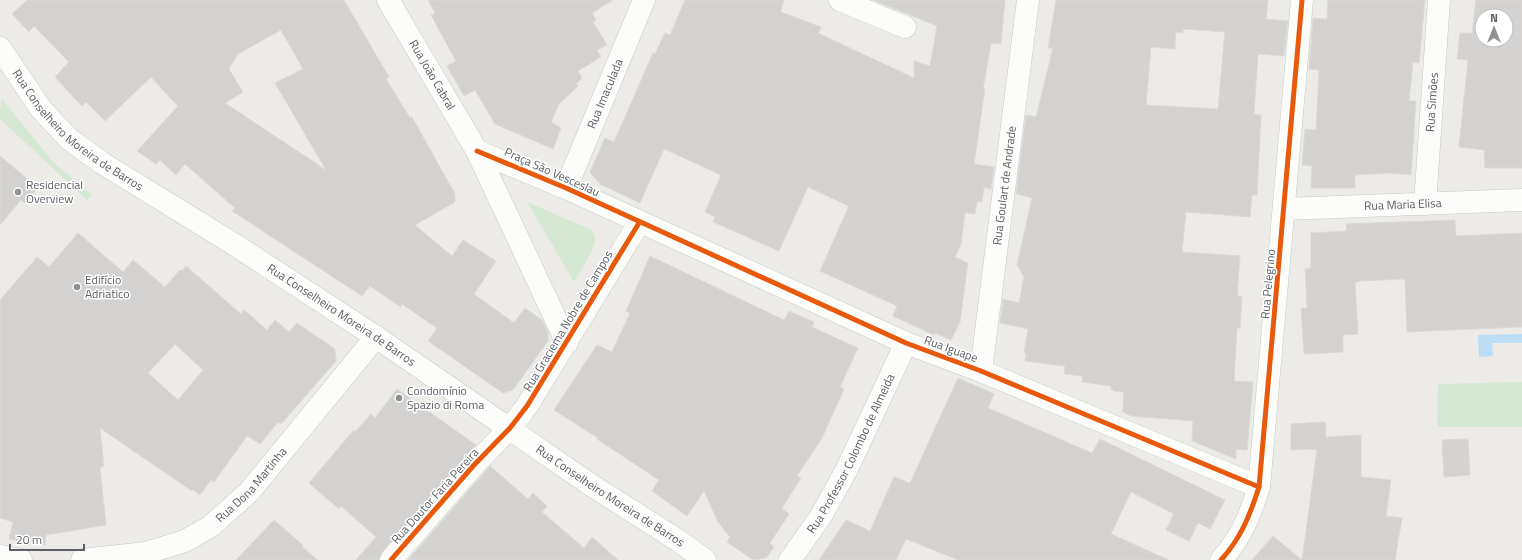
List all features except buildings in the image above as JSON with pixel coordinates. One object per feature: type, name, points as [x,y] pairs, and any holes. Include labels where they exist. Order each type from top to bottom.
[{"type":"street","name":"Rua João Cabral","points":[[388,0],[477,151]]},
{"type":"street","name":"Rua Imaculada","points":[[566,188],[644,0]]},
{"type":"street","points":[[840,0],[905,27]]},
{"type":"street","name":"Rua Goulart de Andrade","points":[[981,371],[1028,0]]},
{"type":"street","name":"Rua Pelegrino","points":[[1221,560],[1233,547],[1246,524],[1258,487],[1285,209],[1302,0]]},
{"type":"street","name":"Rua Simões","points":[[1424,204],[1439,0]]},
{"type":"street","name":"Rua Conselheiro Moreira de Barros","points":[[0,48],[41,110],[69,139],[102,164],[232,243],[376,337],[705,560]]},
{"type":"street","name":"Praça São Vesceslau","points":[[477,151],[566,188],[640,223]]},
{"type":"street","points":[[477,151],[567,343]]},
{"type":"street","name":"Rua Maria Elisa","points":[[1285,209],[1522,200]]},
{"type":"street","name":"Rua Iguape","points":[[640,223],[906,343],[981,371],[1258,487]]},
{"type":"street","name":"Rua Graciema Nobre de Campos","points":[[510,428],[528,406],[640,223]]},
{"type":"street","name":"Rua Dona Martinha","points":[[82,560],[146,553],[185,541],[211,526],[249,492],[376,337]]},
{"type":"street","name":"Rua Professor Colombo de Almeida","points":[[790,560],[821,516],[847,469],[906,343]]},
{"type":"street","name":"Rua Doutor Faria Pereira","points":[[391,560],[474,465],[510,428]]},
{"type":"street","points":[[0,556],[21,560]]},
{"type":"green space","points":[[1,98],[54,163],[92,195],[87,200],[0,119]]},
{"type":"green space","points":[[527,202],[589,229],[594,233],[595,239],[593,249],[574,282]]},
{"type":"green space","points":[[1522,382],[1522,427],[1437,427],[1438,384]]},
{"type":"water","points":[[1522,334],[1522,343],[1492,343],[1493,356],[1479,357],[1478,335]]},
{"type":"cycle path","points":[[1221,560],[1228,552],[1244,526],[1259,487],[1302,0]]},
{"type":"cycle path","points":[[477,151],[566,188],[906,343],[981,371],[1259,487]]},
{"type":"cycle path","points":[[391,560],[474,465],[510,428],[527,406],[639,223]]},
{"type":"place","name":"Residencial Overview","points":[[18,192]]},
{"type":"place","name":"Edifício Adriatico","points":[[77,287]]},
{"type":"place","name":"Condomínio Spazio di Roma","points":[[399,398]]}]
